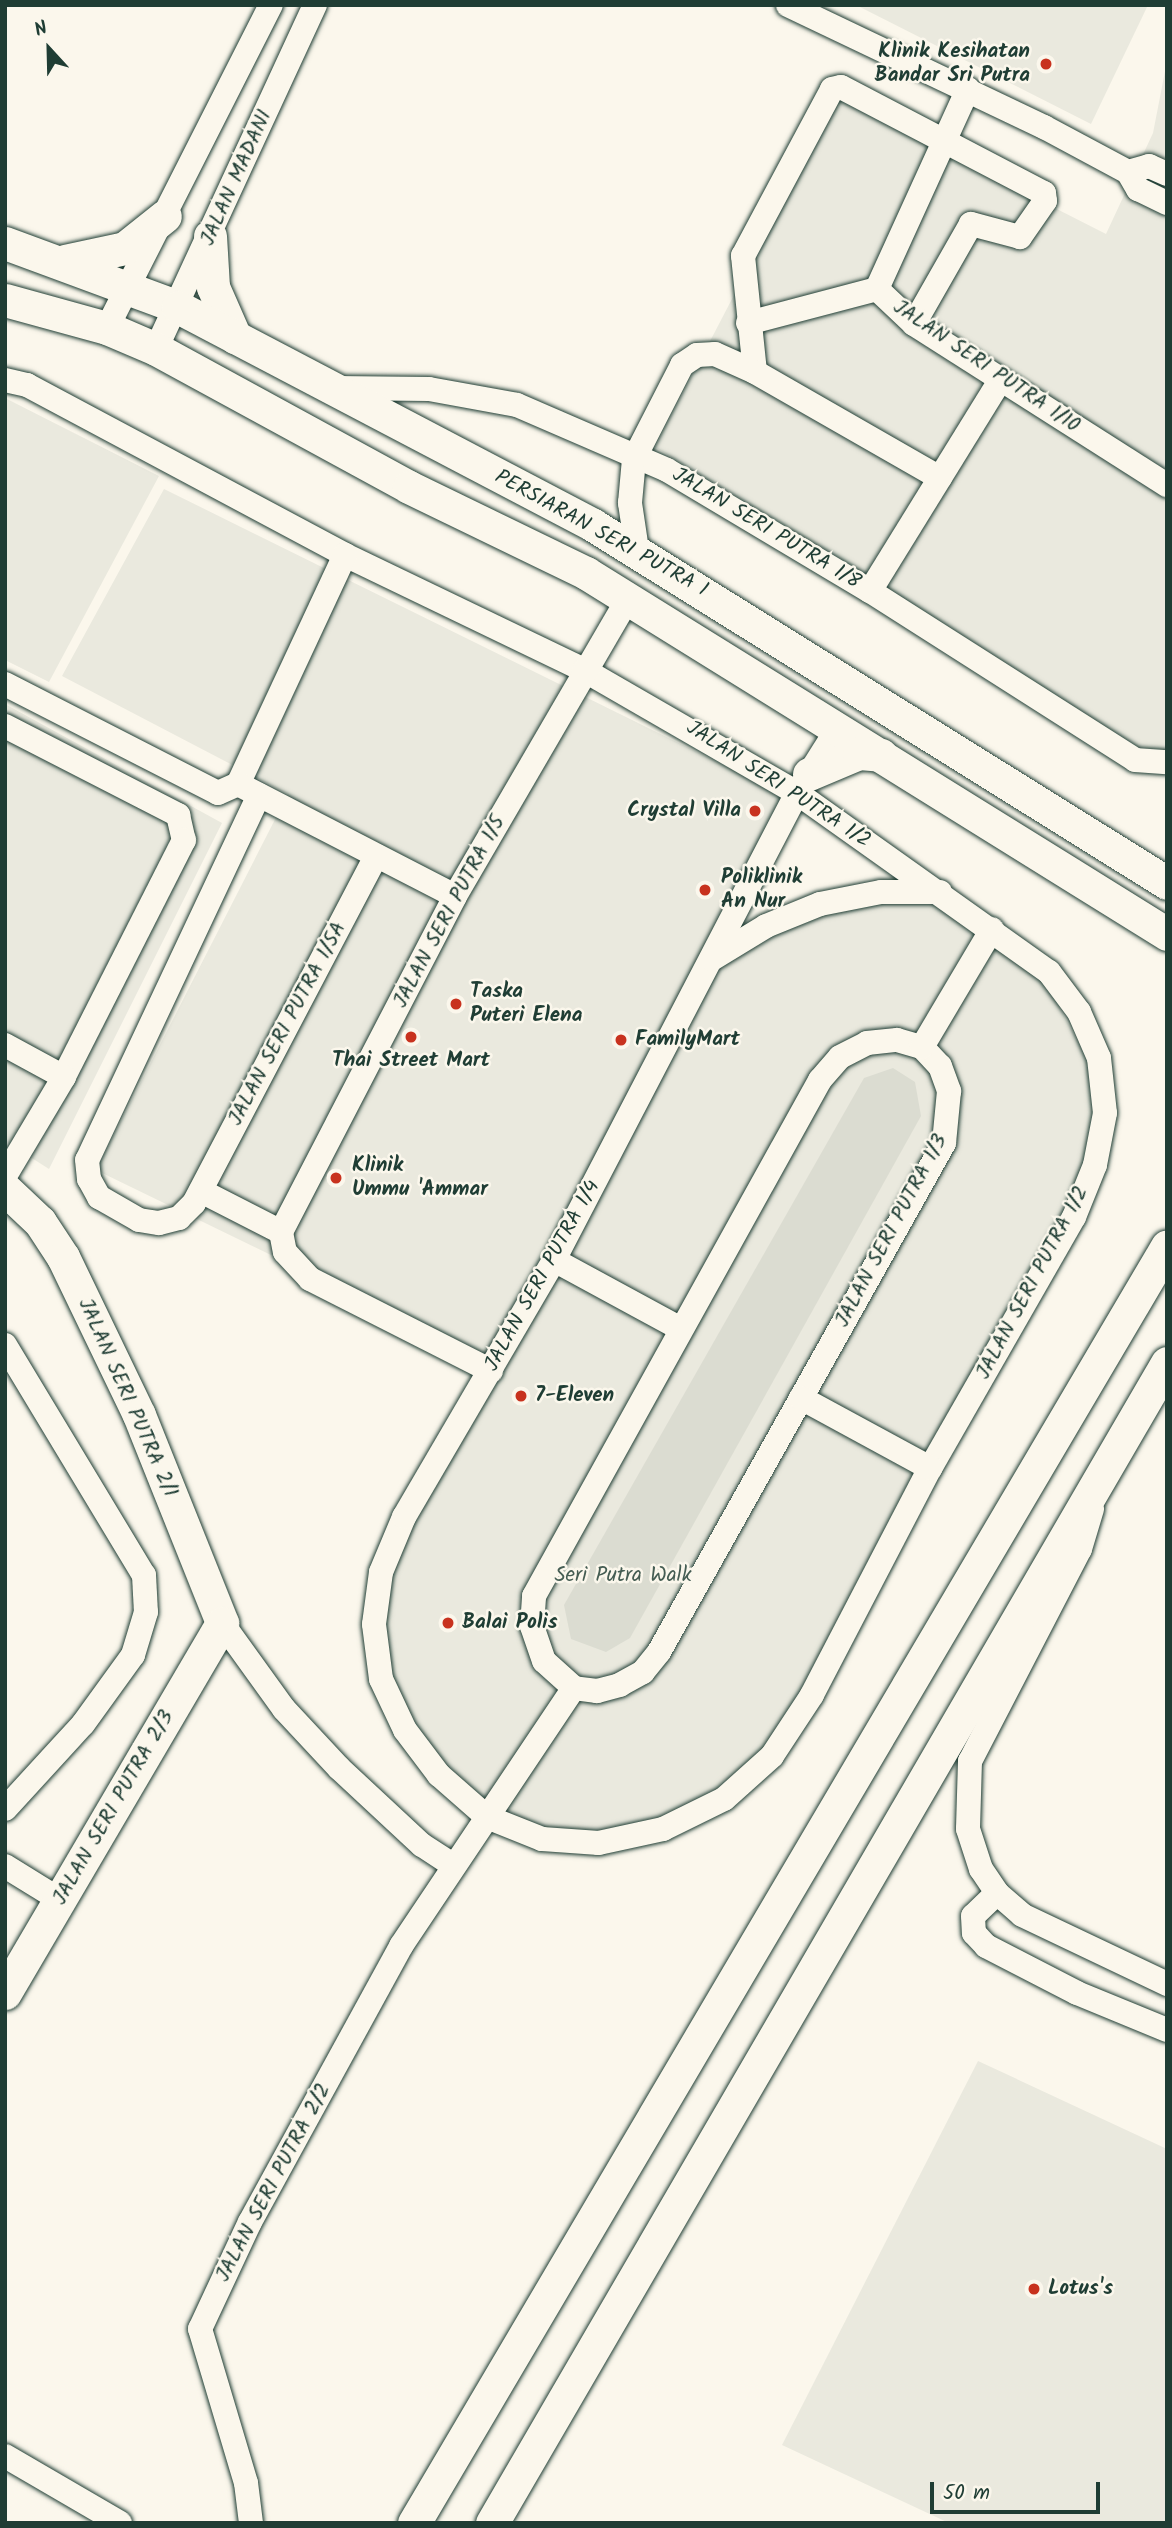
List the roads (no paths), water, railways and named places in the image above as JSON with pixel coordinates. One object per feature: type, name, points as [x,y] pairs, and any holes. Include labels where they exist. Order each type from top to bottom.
[{"type":"street","name":"JALAN MADANI","points":[[107,328],[271,5]]},
{"type":"street","name":"JALAN MADANI","points":[[156,349],[178,307],[315,5]]},
{"type":"street","points":[[788,5],[968,89],[1125,170],[1138,189],[1167,204]]},
{"type":"street","points":[[755,372],[743,256],[748,240],[832,89],[841,87],[944,138],[1044,193],[1045,201],[1020,237],[971,224],[914,324]]},
{"type":"street","name":"JALAN SERI PUTRA 1/10","points":[[968,89],[877,289],[914,324],[1167,485]]},
{"type":"street","points":[[1125,170],[1149,166],[1167,174]]},
{"type":"street","points":[[59,261],[82,261],[125,248],[165,216]]},
{"type":"street","points":[[210,236],[214,287],[235,337]]},
{"type":"street","name":"PERSIARAN SERI PUTRA 1","points":[[5,243],[130,286],[178,307],[593,525],[899,712],[1165,881]]},
{"type":"street","points":[[748,323],[877,289]]},
{"type":"street","name":"PERSIARAN SERI PUTRA 1","points":[[5,299],[107,328],[156,349],[410,487],[586,573],[799,703],[1163,933]]},
{"type":"street","points":[[637,551],[630,503],[634,459],[682,365],[697,355],[715,354],[755,372],[940,478]]},
{"type":"street","points":[[870,591],[1001,379]]},
{"type":"street","name":"JALAN SERI PUTRA 1/2","points":[[5,380],[27,385],[345,555],[584,670],[803,784],[940,892],[1049,972],[1079,1012],[1099,1058],[1105,1113],[1095,1165],[1074,1217],[930,1468],[812,1695],[772,1756],[724,1798],[663,1829],[599,1843],[542,1839],[486,1817]]},
{"type":"street","name":"JALAN SERI PUTRA 1/8","points":[[331,387],[429,388],[517,405],[634,459],[667,470],[870,591],[1135,760],[1167,762]]},
{"type":"street","points":[[593,525],[616,556],[629,597]]},
{"type":"street","name":"JALAN SERI PUTRA 1/5A","points":[[345,555],[249,789],[87,1160],[89,1180],[99,1196],[139,1220],[159,1223],[179,1218],[201,1191],[376,856]]},
{"type":"street","points":[[586,573],[602,599],[607,636]]},
{"type":"street","name":"JALAN SERI PUTRA 1/5","points":[[281,1232],[456,896],[584,670],[629,597]]},
{"type":"street","points":[[5,684],[218,793],[249,789],[456,896]]},
{"type":"street","points":[[799,703],[811,737],[803,784]]},
{"type":"street","points":[[838,728],[899,712]]},
{"type":"street","points":[[5,726],[178,815],[184,840],[64,1077],[5,1176]]},
{"type":"street","name":"JALAN SERI PUTRA 1/4","points":[[486,1817],[439,1775],[405,1730],[381,1679],[374,1624],[381,1572],[404,1517],[554,1260],[803,784],[838,728]]},
{"type":"street","points":[[803,784],[859,753],[881,755]]},
{"type":"street","points":[[711,960],[766,926],[820,904],[881,892],[940,892]]},
{"type":"street","points":[[574,1688],[544,1661],[532,1626],[534,1596],[679,1328],[820,1080],[840,1057],[867,1043],[897,1040],[922,1046],[992,929]]},
{"type":"street","points":[[5,1045],[64,1077]]},
{"type":"street","name":"JALAN SERI PUTRA 1/3","points":[[574,1688],[597,1691],[620,1685],[643,1672],[944,1143],[949,1091],[940,1066],[922,1046]]},
{"type":"street","name":"JALAN SERI PUTRA 2/1","points":[[5,1189],[40,1222],[63,1257],[138,1415],[222,1623]]},
{"type":"street","points":[[201,1191],[281,1232],[285,1252],[310,1279],[491,1371]]},
{"type":"street","points":[[414,2523],[1167,1246]]},
{"type":"street","points":[[554,1260],[679,1328]]},
{"type":"street","points":[[5,1345],[144,1575],[146,1612],[133,1655],[83,1724],[5,1809]]},
{"type":"street","points":[[492,2523],[1099,1485],[1167,1363]]},
{"type":"street","points":[[801,1398],[930,1468]]},
{"type":"street","points":[[1099,1485],[1080,1549],[970,1761],[968,1829],[981,1869],[997,1893],[1021,1915],[1167,1984]]},
{"type":"street","points":[[222,1623],[284,1709],[339,1768],[422,1845],[451,1864]]},
{"type":"street","name":"JALAN SERI PUTRA 2/3","points":[[5,1993],[222,1623]]},
{"type":"street","name":"JALAN SERI PUTRA 2/2","points":[[251,2523],[246,2483],[200,2329],[250,2222],[401,1946],[451,1864],[574,1688]]},
{"type":"street","points":[[5,1866],[60,1900]]},
{"type":"street","points":[[997,1893],[974,1916],[974,1933],[986,1947],[1077,1993],[1167,2030]]},
{"type":"street","points":[[5,2456],[120,2523]]},
{"type":"place","name":"Klinik Kesihatan Bandar Sri Putra","points":[[1046,64]]},
{"type":"place","name":"Crystal Villa","points":[[755,811]]},
{"type":"place","name":"Poliklinik An Nur","points":[[705,890]]},
{"type":"place","name":"Taska Puteri Elena","points":[[456,1004]]},
{"type":"place","name":"Thai Street Mart","points":[[411,1037]]},
{"type":"place","name":"FamilyMart","points":[[621,1040]]},
{"type":"place","name":"Klinik Ummu 'Ammar","points":[[336,1178]]},
{"type":"place","name":"7-Eleven","points":[[521,1396]]},
{"type":"place","name":"Balai Polis","points":[[448,1623]]},
{"type":"place","name":"Lotus's","points":[[1034,2289]]},
{"type":"park label","name":"Seri Putra Walk","points":[[623,1576]]}]
